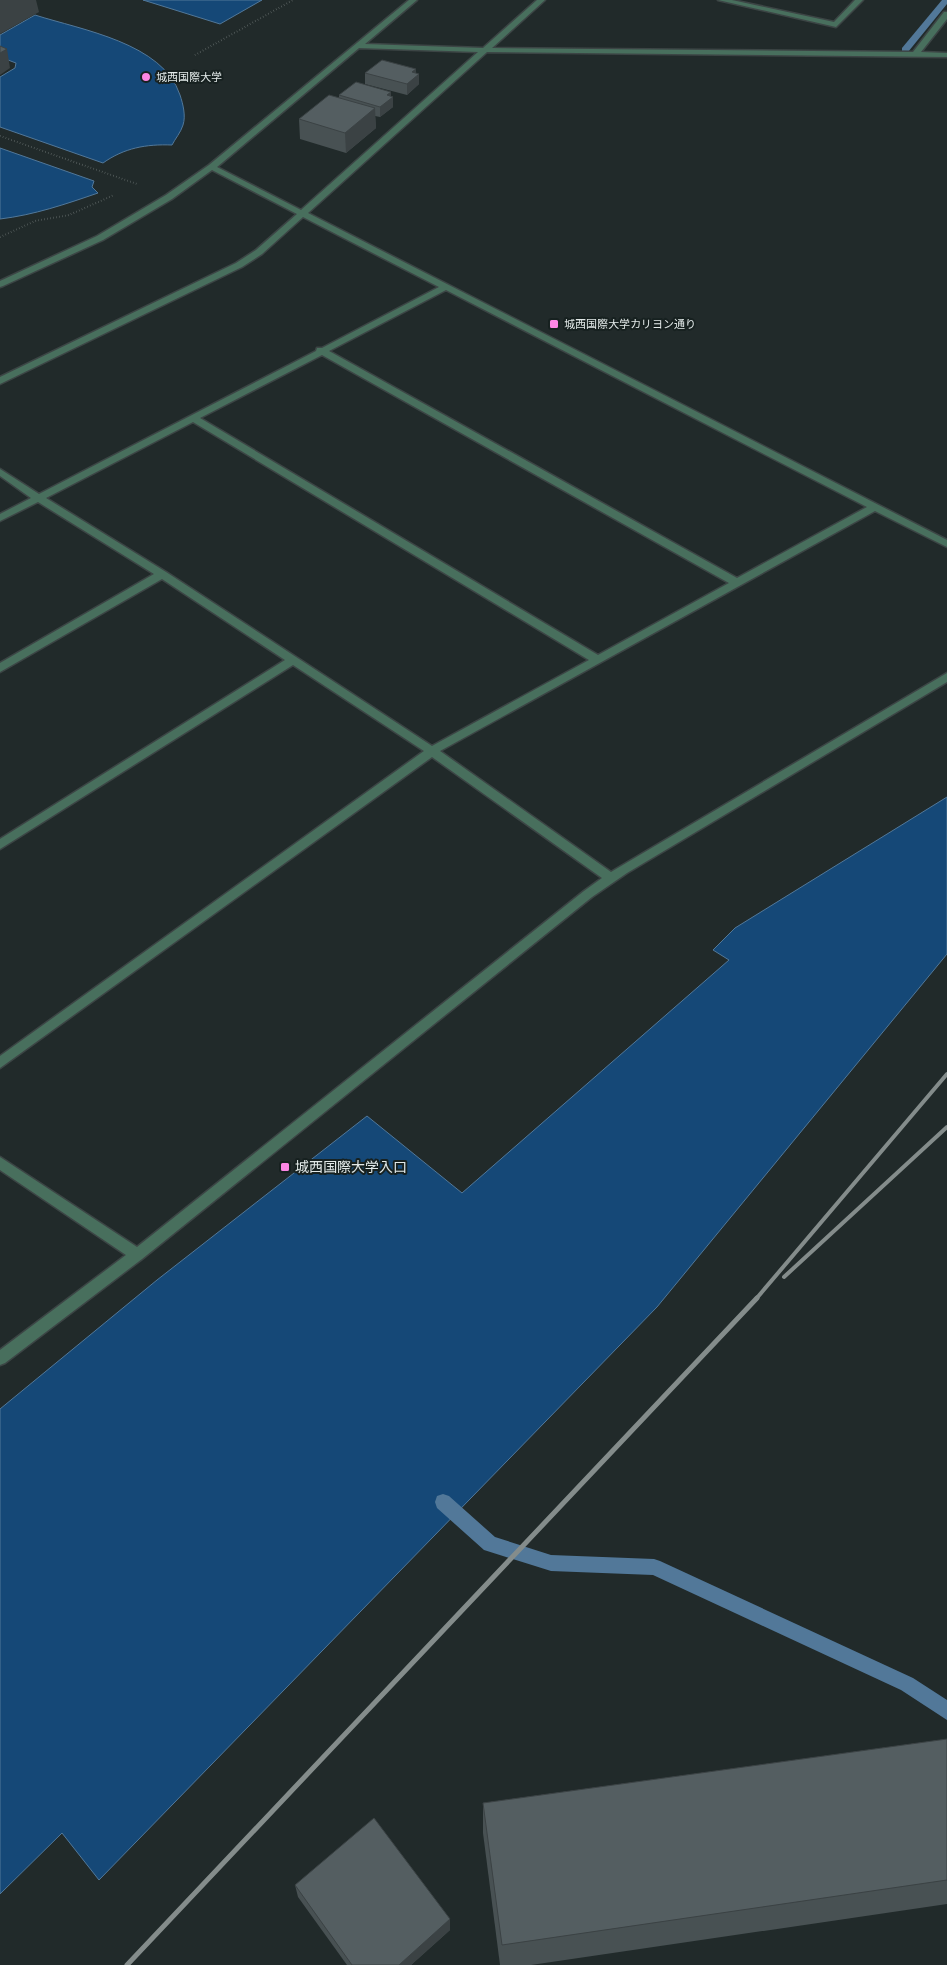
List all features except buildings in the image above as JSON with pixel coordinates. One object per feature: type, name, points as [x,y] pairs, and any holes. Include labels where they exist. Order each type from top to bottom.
[{"type":"street","points":[[0,284],[100,238],[169,197],[212,167],[413,0]]},
{"type":"street","points":[[0,381],[239,265],[259,252],[541,0]]},
{"type":"street","points":[[722,0],[836,25],[859,0]]},
{"type":"street","points":[[915,55],[947,14]]},
{"type":"street","points":[[356,46],[485,50],[947,56]]},
{"type":"street","points":[[212,167],[947,544]]},
{"type":"street","points":[[0,518],[320,350],[446,287]]},
{"type":"street","points":[[320,350],[737,583]]},
{"type":"street","points":[[192,417],[598,660]]},
{"type":"street","points":[[0,472],[38,498],[162,574],[432,752],[611,878]]},
{"type":"street","points":[[0,1063],[432,752],[876,506]]},
{"type":"street","points":[[0,668],[162,574]]},
{"type":"street","points":[[0,845],[292,660]]},
{"type":"street","points":[[0,1358],[136,1255],[588,894],[611,878],[947,677]]},
{"type":"street","points":[[0,1162],[136,1255]]},
{"type":"path","points":[[195,55],[293,0]]},
{"type":"path","points":[[0,136],[137,185],[129,188]]},
{"type":"path","points":[[0,237],[35,221],[68,215],[120,192]]},
{"type":"water","points":[[143,0],[262,0],[220,24]]},
{"type":"water","points":[[35,15],[119,41],[157,63],[171,77],[183,106],[183,125],[172,145],[153,145],[127,150],[103,163],[0,127],[0,77],[15,68],[16,63],[0,57],[0,35]]},
{"type":"water","points":[[0,148],[94,181],[92,187],[98,193],[38,212],[0,219]]},
{"type":"water","points":[[947,797],[947,954],[657,1307],[99,1880],[62,1833],[0,1894],[0,1409],[157,1280],[367,1116],[462,1193],[729,960],[713,950],[735,928]]},
{"type":"waterway","points":[[905,50],[946,0]]},
{"type":"waterway","points":[[443,1502],[490,1544],[551,1563],[654,1567],[907,1684],[947,1711]]},
{"type":"railway","points":[[756,1299],[947,1074]]},
{"type":"railway","points":[[784,1277],[947,1127]]},
{"type":"railway","points":[[127,1965],[757,1298]]},
{"type":"place","name":"城西国際大学","points":[[146,77]]},
{"type":"place","name":"城西国際大学カリヨン通り","points":[[554,324]]},
{"type":"place","name":"城西国際大学入口","points":[[285,1167]]}]
